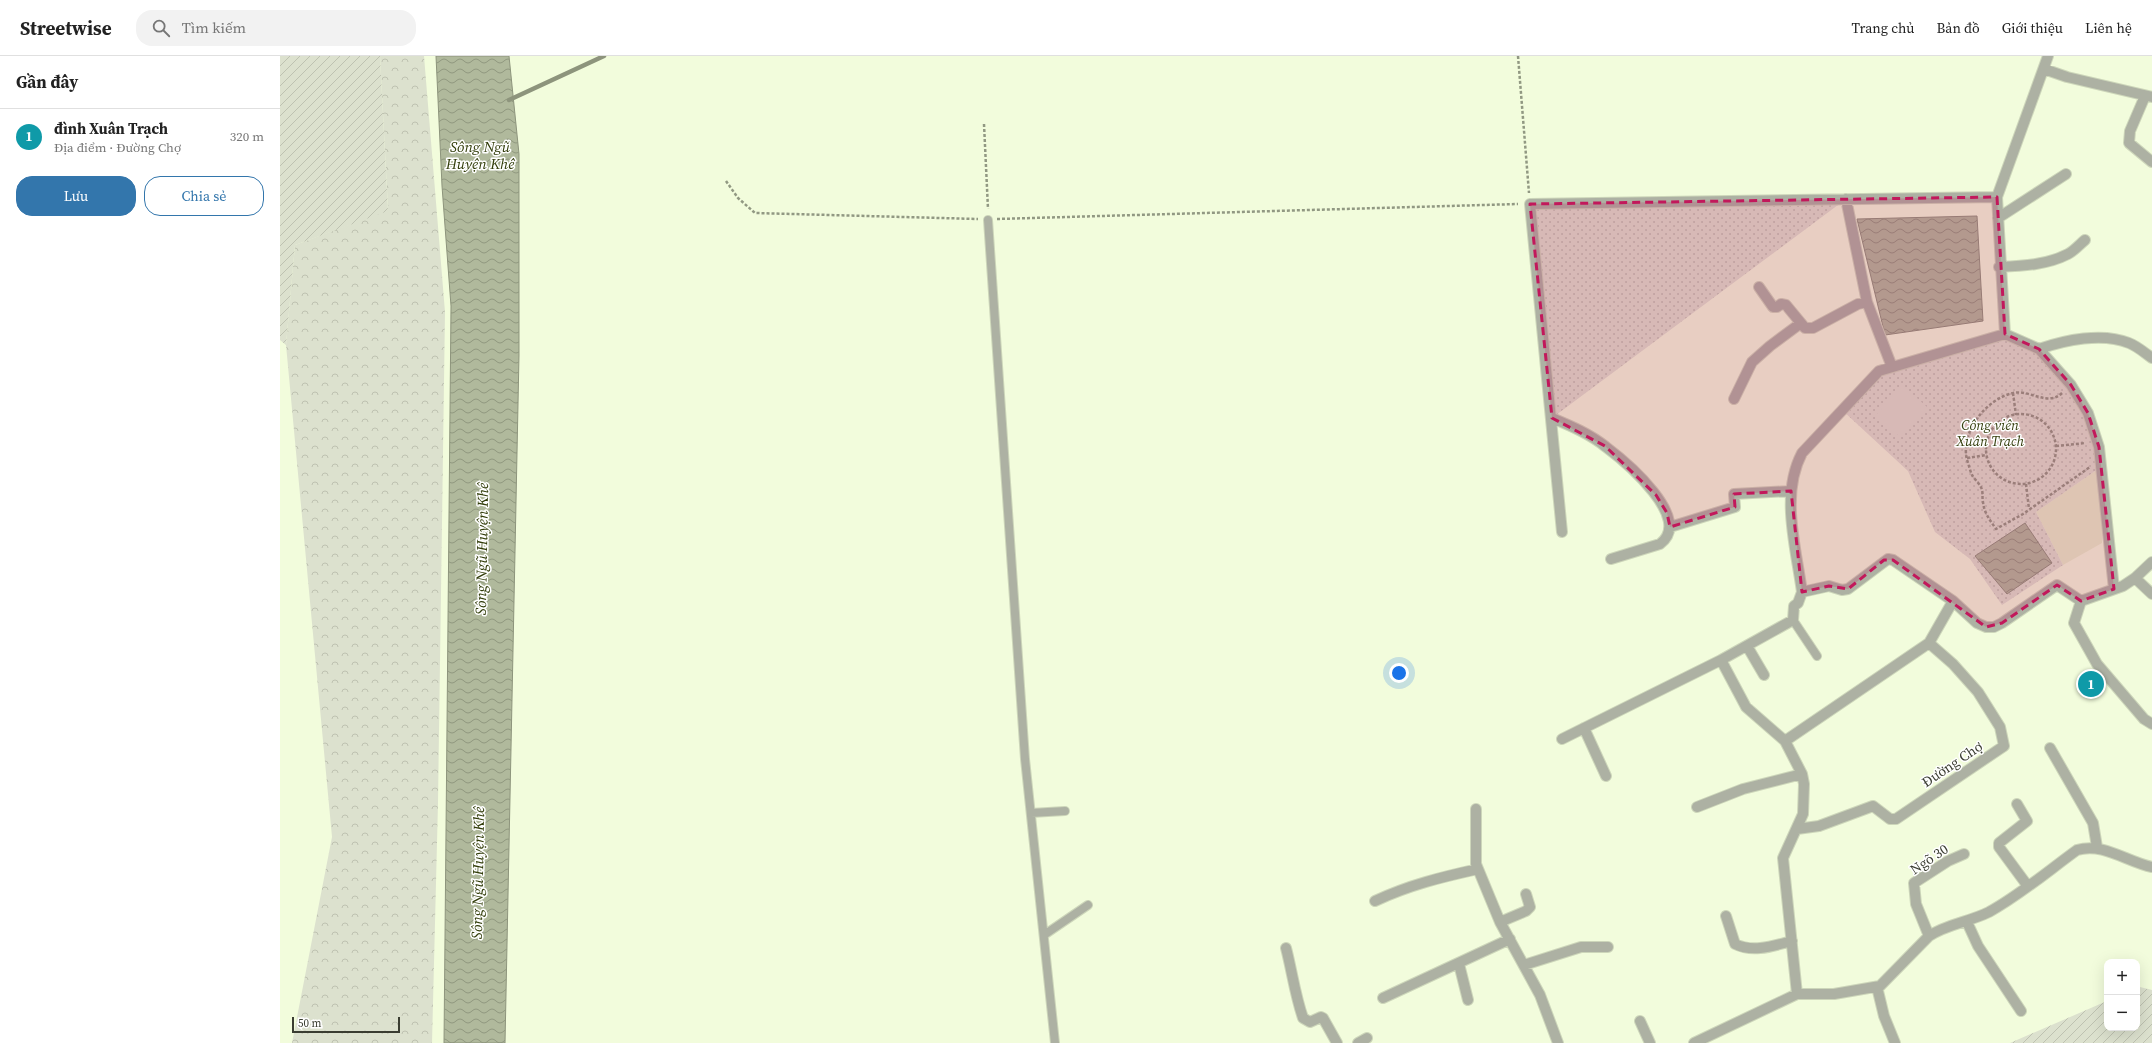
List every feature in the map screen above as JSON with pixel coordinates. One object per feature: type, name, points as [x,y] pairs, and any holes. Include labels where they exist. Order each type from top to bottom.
[{"type":"street","points":[[2005,334],[1996,197],[2048,56]]},
{"type":"street","points":[[2044,69],[2067,77],[2149,97],[2130,131],[2129,143],[2152,162]]},
{"type":"street","points":[[1998,218],[2066,174]]},
{"type":"street","points":[[1562,532],[1530,204],[1996,197]]},
{"type":"street","points":[[1846,199],[1867,302],[1892,367]]},
{"type":"street","points":[[2000,267],[2029,265],[2057,258],[2069,254],[2085,240]]},
{"type":"street","points":[[1759,287],[1773,307],[1777,307],[1781,304],[1786,305],[1806,328],[1813,328],[1858,304],[1867,302]]},
{"type":"street","points":[[1734,399],[1752,362],[1801,322]]},
{"type":"street","points":[[1562,739],[1721,660],[1793,620],[1794,606],[1798,603],[1802,592],[1792,518],[1791,491],[1796,466],[1802,453],[1879,371],[2005,334],[2039,349],[2071,384],[2088,413],[2098,442],[2101,460],[2114,589]]},
{"type":"street","points":[[2039,349],[2055,344],[2085,339],[2118,339],[2130,343],[2152,358]]},
{"type":"street","points":[[1552,418],[1579,430],[1605,446],[1632,469],[1656,495],[1667,513],[1670,527],[1665,540],[1660,544],[1611,559]]},
{"type":"street","points":[[1670,527],[1706,514],[1734,507],[1734,494],[1791,491]]},
{"type":"street","points":[[1802,592],[1829,586],[1842,590],[1848,589],[1888,559],[1893,560],[1953,601],[1977,623],[1986,627],[1994,627],[2002,623],[2057,585],[2081,601]]},
{"type":"street","points":[[2081,601],[2114,589],[2135,578],[2152,562]]},
{"type":"street","points":[[2135,578],[2152,594]]},
{"type":"street","points":[[1785,741],[1928,643],[1953,601]]},
{"type":"street","points":[[2081,601],[2074,623],[2097,664],[2144,719],[2152,724]]},
{"type":"street","name":"Đường Chợ","points":[[1797,829],[1819,826],[1873,806],[1890,818],[1896,819],[2004,746],[2000,727],[1978,692],[1953,664],[1928,643]]},
{"type":"street","points":[[1747,646],[1764,675]]},
{"type":"street","points":[[1721,660],[1746,707],[1785,741],[1802,774],[1804,784],[1803,814],[1783,858],[1797,994]]},
{"type":"street","points":[[1584,728],[1606,776]]},
{"type":"street","points":[[2050,748],[2093,822],[2097,847]]},
{"type":"street","points":[[1697,808],[1743,789],[1802,774]]},
{"type":"street","points":[[2018,804],[2027,821],[1999,843],[1999,847],[2027,885]]},
{"type":"street","points":[[1476,809],[1476,864],[1500,922],[1540,995],[1558,1043]]},
{"type":"street","points":[[1694,1043],[1797,994],[1834,994],[1877,987],[1887,981],[1929,936],[1939,930],[1967,922],[1992,910],[2077,850],[2086,847],[2097,847],[2152,867]]},
{"type":"street","name":"Ngõ 30","points":[[1929,936],[1916,904],[1914,883],[1948,861],[1964,854]]},
{"type":"street","points":[[1375,901],[1399,890],[1434,878],[1478,869]]},
{"type":"street","points":[[1500,922],[1526,911],[1530,907],[1526,894]]},
{"type":"street","points":[[1726,916],[1735,944],[1743,948],[1758,949],[1792,941]]},
{"type":"street","points":[[1967,922],[1978,946],[2021,1011]]},
{"type":"street","points":[[1383,998],[1510,939]]},
{"type":"street","points":[[1524,965],[1581,946],[1608,947]]},
{"type":"street","points":[[1286,948],[1293,975],[1295,993],[1303,1018],[1310,1022],[1321,1017],[1323,1018],[1337,1043]]},
{"type":"street","points":[[1459,964],[1468,1000]]},
{"type":"street","points":[[1877,987],[1884,1016],[1895,1043]]},
{"type":"street","points":[[1640,1021],[1650,1043]]},
{"type":"lane","points":[[988,220],[1024,744],[1055,1043]]},
{"type":"lane","points":[[1793,620],[1817,656]]},
{"type":"lane","points":[[1031,813],[1065,811]]},
{"type":"lane","points":[[1044,934],[1088,905]]},
{"type":"path","points":[[726,181],[738,198],[755,213],[988,220],[1530,204],[1518,56]]},
{"type":"path","points":[[984,124],[988,220]]},
{"type":"path","points":[[2071,384],[2059,397],[2048,399],[2026,393],[2013,393],[1998,399],[1979,416],[1969,434],[1967,458],[1972,474],[1982,489],[1985,514],[1996,530],[2029,510],[2101,460]]},
{"type":"path","points":[[2013,393],[2016,415]]},
{"type":"path","points":[[2016,415],[2034,417],[2044,422],[2051,431],[2056,446],[2053,464],[2046,473],[2037,480],[2026,484],[2014,484],[2003,479],[1994,472],[1987,455],[1988,439],[1993,429],[2001,421],[2016,415]]},
{"type":"path","points":[[2056,446],[2098,442]]},
{"type":"path","points":[[1967,458],[1987,455]]},
{"type":"path","points":[[2026,484],[2029,510]]},
{"type":"highlighted area","points":[[1997,197],[2005,334],[2039,349],[2071,385],[2088,413],[2099,447],[2114,589],[2081,601],[2057,585],[2002,623],[1986,627],[1893,560],[1884,560],[1848,589],[1829,586],[1802,592],[1791,491],[1734,494],[1735,507],[1670,527],[1667,513],[1656,495],[1605,446],[1552,418],[1530,204]]},
{"type":"shaded area","points":[[2101,467],[2102,543],[2063,565],[2036,512]]},
{"type":"green space","points":[[280,56],[380,56],[388,211],[295,245],[286,345],[280,340]]},
{"type":"green space","points":[[380,56],[424,56],[445,312],[438,803],[432,1043],[292,1043],[332,837],[286,345],[295,245],[388,210]]},
{"type":"green space","points":[[1846,199],[1552,418],[1530,204]]},
{"type":"green space","name":"Công viên Xuân Trạch","points":[[2005,334],[2039,349],[2088,413],[2101,467],[2036,512],[2063,565],[2002,605],[1970,559],[1935,532],[1908,471],[1842,410],[1879,371]]},
{"type":"green space","points":[[1902,385],[1927,407],[1900,437],[1875,416]]},
{"type":"green space","points":[[2140,987],[2152,990],[2152,1043],[2010,1043],[2104,1002],[2104,1031],[2140,1031]]},
{"type":"water","name":"Sông Ngũ Huyện Khê","points":[[436,56],[509,56],[519,154],[519,355],[505,1043],[444,1043],[451,306],[442,186]]},
{"type":"water","points":[[1977,216],[1983,321],[1885,335],[1857,219]]},
{"type":"water","points":[[2025,523],[2052,563],[2007,594],[1975,556]]},
{"type":"waterway","points":[[509,100],[604,56]]},
{"type":"place","name":"đình Xuân Trạch","points":[[2091,684]]}]
